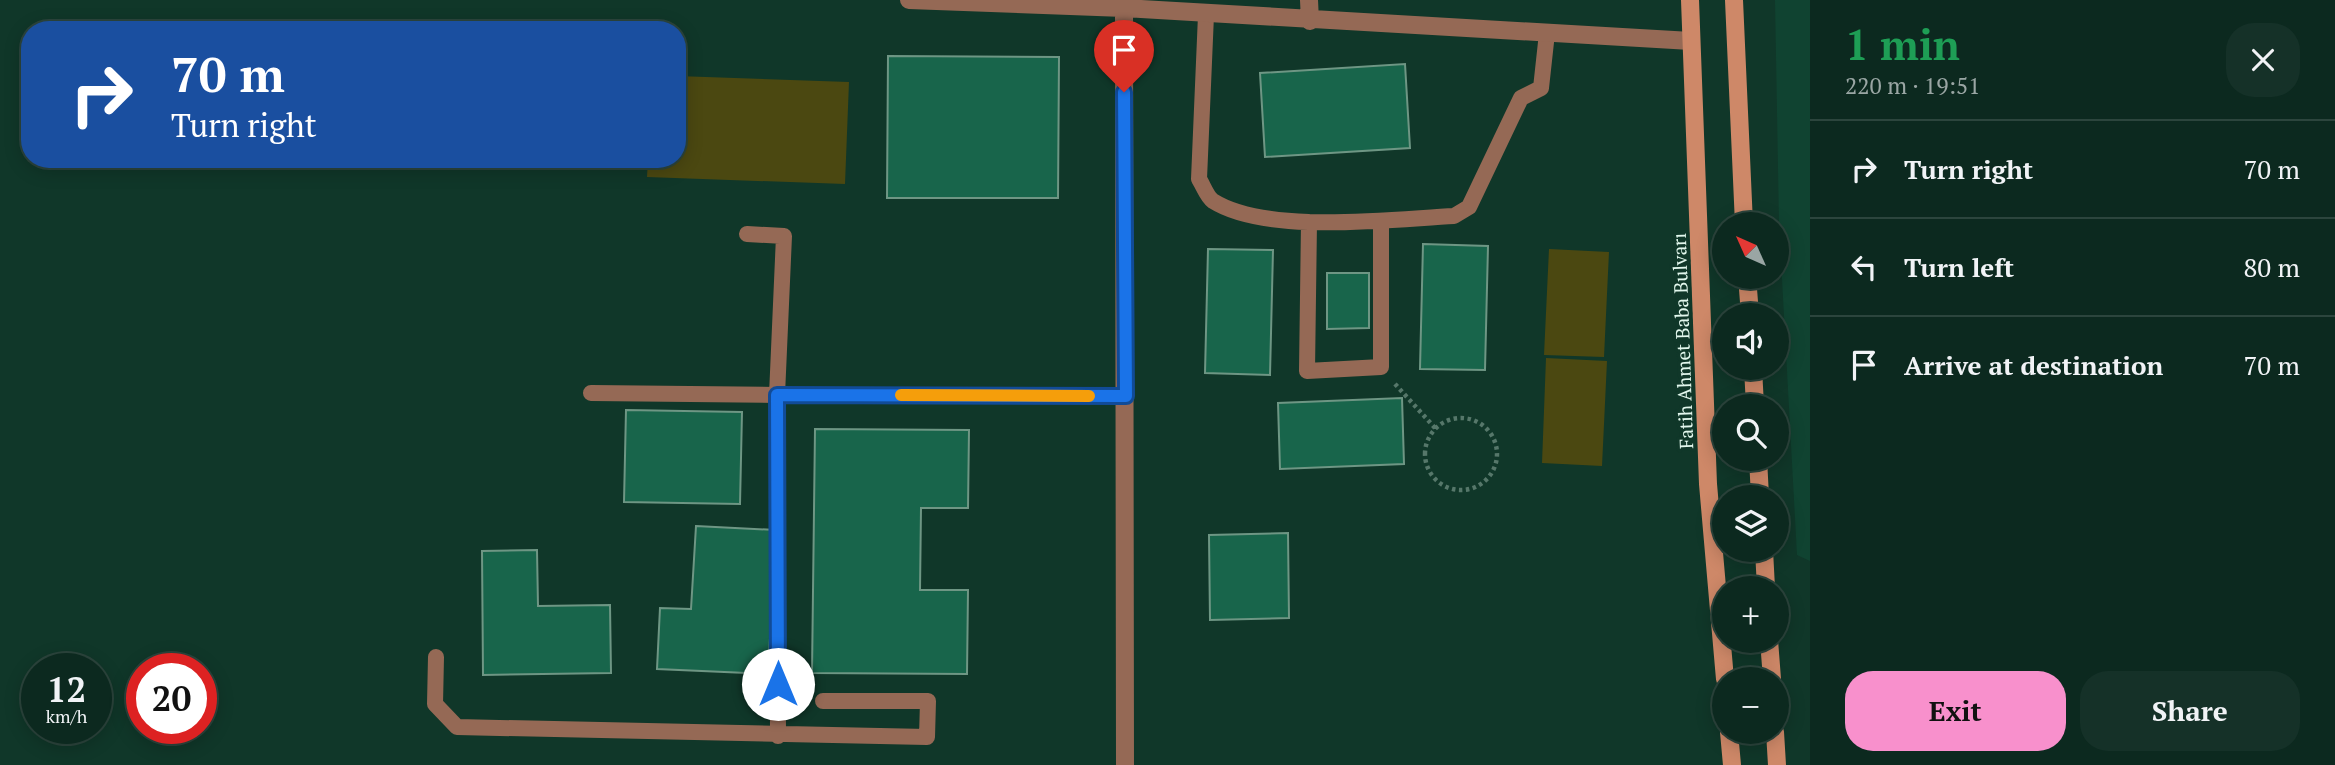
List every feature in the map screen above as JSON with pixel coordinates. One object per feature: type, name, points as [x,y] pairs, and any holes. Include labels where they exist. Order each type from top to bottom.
[{"type":"main road","name":"Fatih Ahmet Baba Bulvarı","points":[[1690,0],[1709,484],[1724,667]]},
{"type":"main road","points":[[1734,0],[1743,212]]},
{"type":"main road","points":[[1731,744],[1732,765]]},
{"type":"main road","points":[[1776,744],[1777,765]]},
{"type":"street","points":[[909,0],[1124,4],[1206,15],[1691,41]]},
{"type":"street","points":[[1309,0],[1310,21]]},
{"type":"street","points":[[1124,4],[1125,765]]},
{"type":"lane","points":[[1206,15],[1199,179],[1211,200],[1249,214],[1309,222],[1381,222],[1454,216],[1469,208],[1521,98],[1541,88],[1547,33]]},
{"type":"lane","points":[[1309,222],[1307,371],[1381,367],[1381,222]]},
{"type":"lane","points":[[747,234],[784,236],[777,395],[778,736]]},
{"type":"lane","points":[[591,393],[1126,396]]},
{"type":"lane","points":[[436,657],[435,704],[457,727],[778,736],[927,737],[928,701],[823,701]]},
{"type":"path","points":[[1381,367],[1436,429]]},
{"type":"path","points":[[1455,419],[1467,419],[1489,431],[1497,454],[1489,477],[1468,490],[1455,490],[1434,478],[1425,458],[1426,447],[1436,429],[1455,419]]},
{"type":"shaded area","points":[[1775,0],[1810,0],[1810,561],[1797,555],[1787,380],[1789,303],[1783,303],[1783,289],[1789,289],[1789,212],[1779,212]]},
{"type":"shaded area","points":[[686,76],[849,82],[845,184],[647,177],[648,168],[686,168]]},
{"type":"shaded area","points":[[1549,249],[1609,252],[1604,357],[1544,355]]},
{"type":"shaded area","points":[[1546,358],[1607,361],[1602,466],[1542,463]]},
{"type":"building","points":[[888,56],[1059,57],[1058,198],[887,198]]},
{"type":"building","points":[[1405,64],[1410,148],[1265,157],[1260,73]]},
{"type":"building","points":[[1423,244],[1488,246],[1485,370],[1420,369]]},
{"type":"building","points":[[1208,249],[1273,250],[1270,375],[1205,373]]},
{"type":"building","points":[[1327,273],[1369,273],[1369,328],[1327,329]]},
{"type":"building","points":[[1402,398],[1404,464],[1280,469],[1278,403]]},
{"type":"building","points":[[626,410],[742,412],[740,504],[624,502]]},
{"type":"building","points":[[815,429],[969,430],[968,508],[921,508],[920,590],[968,590],[967,674],[812,673]]},
{"type":"building","points":[[696,526],[776,530],[768,674],[657,669],[660,608],[691,609]]},
{"type":"building","points":[[1288,533],[1289,618],[1210,620],[1209,535]]},
{"type":"building","points":[[537,550],[538,606],[610,605],[611,673],[483,675],[482,551]]},
{"type":"slow traffic","points":[[901,395],[1089,396]]},
{"type":"route","points":[[778,684],[777,395],[1126,396],[1124,92]]}]
